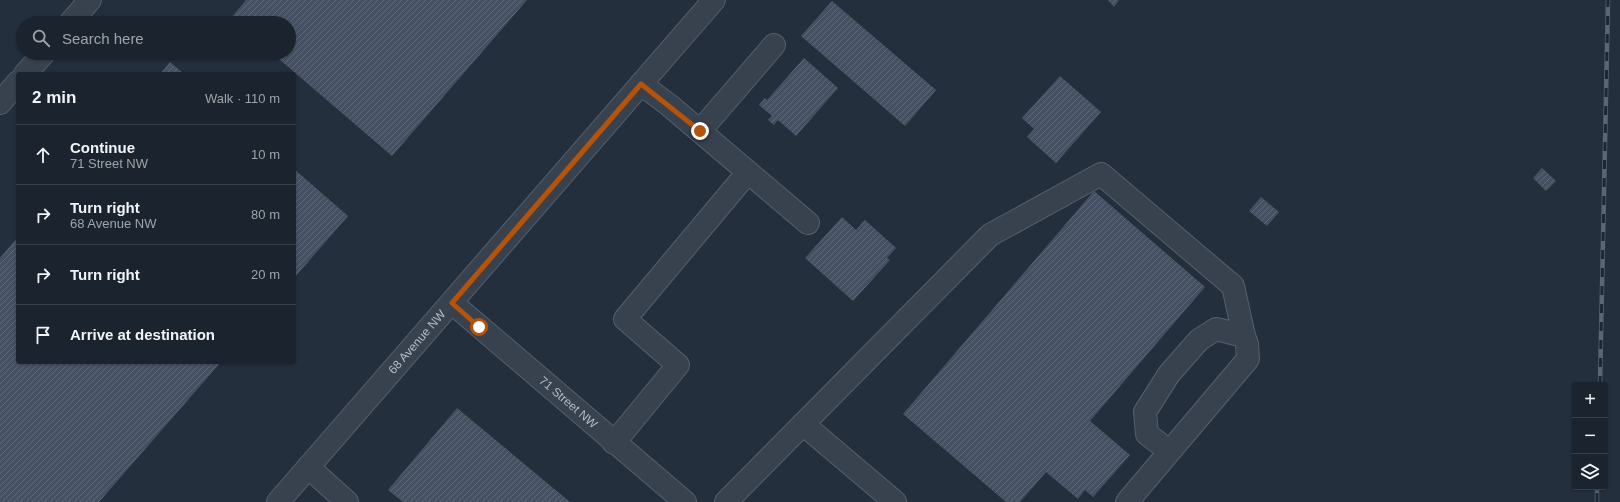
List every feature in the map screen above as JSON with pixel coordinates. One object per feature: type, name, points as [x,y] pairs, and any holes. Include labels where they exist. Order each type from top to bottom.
[{"type":"street","points":[[76,16],[90,0]]},
{"type":"street","name":"68 Avenue NW","points":[[278,502],[714,0]]},
{"type":"street","points":[[700,131],[774,45]]},
{"type":"street","points":[[27,72],[38,60]]},
{"type":"street","points":[[0,102],[16,84]]},
{"type":"street","points":[[641,84],[700,131],[808,223]]},
{"type":"street","points":[[614,443],[678,365],[625,319],[748,172]]},
{"type":"street","points":[[726,502],[990,234],[1101,174],[1233,286],[1247,344],[1248,359],[1127,502]]},
{"type":"street","name":"71 Street NW","points":[[452,303],[614,443],[685,502]]},
{"type":"street","points":[[1169,451],[1148,434],[1145,412],[1169,374],[1199,340],[1216,329],[1244,336]]},
{"type":"street","points":[[803,424],[895,502]]},
{"type":"street","points":[[308,467],[347,502]]},
{"type":"building","points":[[246,0],[527,0],[392,156],[296,74],[296,72],[280,60],[296,60],[296,16],[233,16]]},
{"type":"building","points":[[1108,0],[1119,0],[1114,7]]},
{"type":"building","points":[[832,1],[936,90],[905,126],[801,36]]},
{"type":"building","points":[[804,58],[838,88],[796,136],[778,120],[774,125],[768,120],[772,116],[759,105],[765,98],[767,100]]},
{"type":"building","points":[[170,62],[182,72],[162,72]]},
{"type":"building","points":[[1060,76],[1101,112],[1056,163],[1027,137],[1034,129],[1022,118]]},
{"type":"building","points":[[1542,168],[1556,181],[1546,191],[1533,178]]},
{"type":"building","points":[[296,171],[348,216],[296,276]]},
{"type":"building","points":[[1094,191],[1205,287],[1090,421],[1130,455],[1093,497],[1085,490],[1078,499],[1046,472],[1020,502],[1006,502],[903,414]]},
{"type":"building","points":[[1261,197],[1279,212],[1267,226],[1249,211]]},
{"type":"building","points":[[842,217],[856,230],[865,220],[896,248],[887,258],[890,260],[853,301],[805,258]]},
{"type":"building","points":[[16,239],[16,364],[219,364],[99,502],[0,502],[0,258]]},
{"type":"building","points":[[457,408],[570,502],[403,502],[388,490]]},
{"type":"railway","points":[[1600,382],[1608,0]]},
{"type":"railway","points":[[1597,490],[1597,502]]},
{"type":"route","points":[[479,327],[452,303],[641,84],[700,131]]}]
